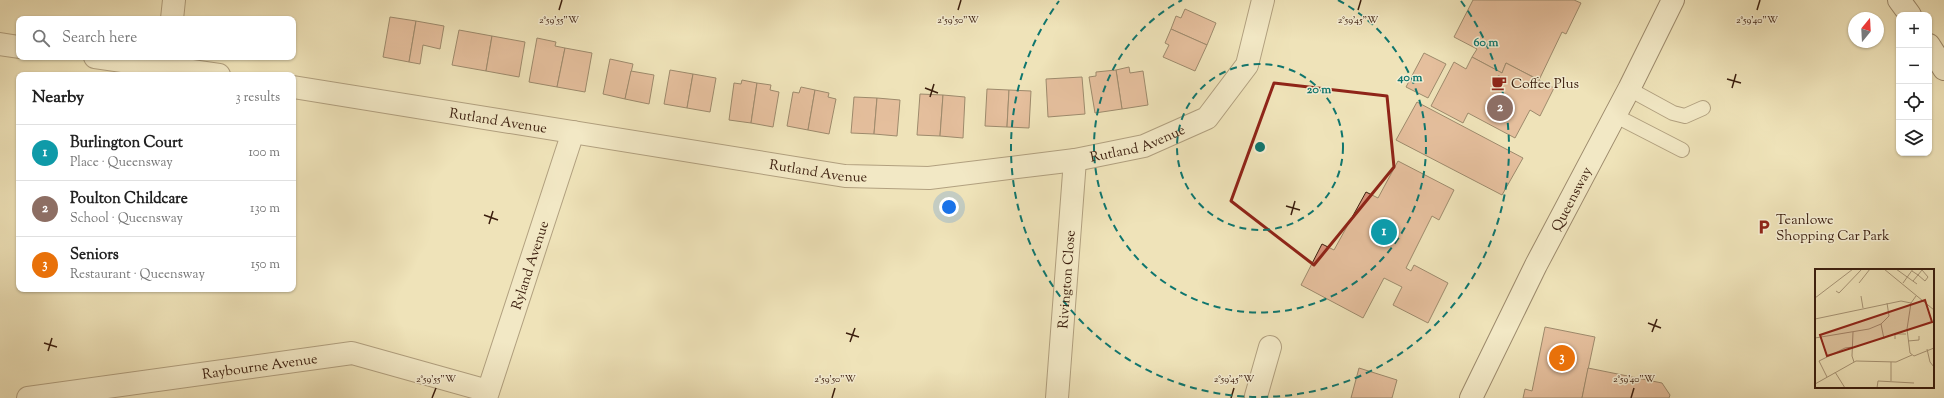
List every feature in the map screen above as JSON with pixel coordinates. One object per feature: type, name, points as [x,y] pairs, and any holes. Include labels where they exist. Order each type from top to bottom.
[{"type":"street","points":[[172,16],[174,0]]},
{"type":"street","name":"Rutland Avenue","points":[[296,87],[845,176],[929,178],[1075,160],[1144,146],[1207,118],[1247,65],[1263,0]]},
{"type":"street","name":"Queensway","points":[[1471,398],[1532,271],[1629,88],[1672,0]]},
{"type":"street","points":[[1899,0],[1908,12]]},
{"type":"street","points":[[0,44],[16,47]]},
{"type":"street","points":[[1931,48],[1944,69]]},
{"type":"street","points":[[139,60],[168,62],[207,72]]},
{"type":"street","name":"Ryland Avenue","points":[[487,395],[573,132]]},
{"type":"street","name":"Rivington Close","points":[[1057,398],[1075,160]]},
{"type":"street","points":[[1258,397],[1270,348]]},
{"type":"street","name":"Raybourne Avenue","points":[[28,398],[352,353],[487,395]]},
{"type":"lane","points":[[1629,88],[1673,113],[1685,116],[1703,108]]},
{"type":"lane","points":[[1614,115],[1682,150]]},
{"type":"highlighted area","points":[[1274,83],[1387,96],[1394,167],[1314,265],[1231,201]]},
{"type":"building","points":[[1473,0],[1574,0],[1581,3],[1566,34],[1562,32],[1539,80],[1506,63],[1502,73],[1472,57],[1477,49],[1454,37]]},
{"type":"building","points":[[1185,9],[1216,23],[1207,45],[1171,29],[1176,16],[1181,18]]},
{"type":"building","points":[[390,17],[416,21],[409,62],[383,57]]},
{"type":"building","points":[[416,21],[444,26],[440,49],[423,45],[420,64],[409,62]]},
{"type":"building","points":[[1171,29],[1207,45],[1195,71],[1163,57],[1169,45],[1165,43]]},
{"type":"building","points":[[459,30],[492,36],[486,71],[452,65]]},
{"type":"building","points":[[492,36],[525,42],[519,77],[486,71]]},
{"type":"building","points":[[537,38],[556,42],[555,46],[565,48],[557,87],[529,82]]},
{"type":"building","points":[[565,48],[592,53],[585,92],[557,87]]},
{"type":"building","points":[[1424,53],[1446,64],[1428,98],[1406,87]]},
{"type":"building","points":[[1472,57],[1502,73],[1506,63],[1554,88],[1540,116],[1530,110],[1515,138],[1468,113],[1463,123],[1431,106],[1454,62],[1466,69]]},
{"type":"building","points":[[610,59],[633,64],[625,99],[603,94]]},
{"type":"building","points":[[1129,67],[1130,73],[1143,71],[1148,105],[1122,109],[1116,70]]},
{"type":"building","points":[[670,70],[693,74],[687,108],[664,104]]},
{"type":"building","points":[[1116,70],[1122,109],[1095,113],[1089,77],[1096,76],[1096,72]]},
{"type":"building","points":[[631,71],[654,75],[649,104],[625,99]]},
{"type":"building","points":[[693,74],[716,78],[710,112],[687,108]]},
{"type":"building","points":[[1082,77],[1085,114],[1048,117],[1046,79]]},
{"type":"building","points":[[742,80],[757,83],[751,123],[729,120],[734,83],[741,84]]},
{"type":"building","points":[[757,83],[771,85],[770,90],[779,92],[773,127],[751,123]]},
{"type":"building","points":[[801,87],[815,90],[808,130],[787,126],[793,92],[799,93]]},
{"type":"building","points":[[987,89],[1009,90],[1007,127],[985,126]]},
{"type":"building","points":[[815,90],[829,93],[828,97],[836,99],[829,134],[808,130]]},
{"type":"building","points":[[1009,90],[1031,91],[1029,128],[1007,127]]},
{"type":"building","points":[[920,94],[943,95],[940,136],[917,135]]},
{"type":"building","points":[[943,95],[965,97],[963,138],[940,136]]},
{"type":"building","points":[[854,97],[877,98],[874,134],[851,133]]},
{"type":"building","points":[[877,98],[900,100],[897,136],[874,134]]},
{"type":"building","points":[[1417,102],[1523,158],[1502,195],[1396,140]]},
{"type":"building","points":[[1398,161],[1454,190],[1439,220],[1432,216],[1406,268],[1411,271],[1414,265],[1448,283],[1428,323],[1393,305],[1402,287],[1384,278],[1363,318],[1301,285],[1322,244],[1334,250],[1366,192],[1378,198]]},
{"type":"building","points":[[1545,327],[1595,337],[1582,398],[1523,398],[1525,389],[1532,391]]},
{"type":"building","points":[[1359,368],[1397,380],[1392,398],[1351,398]]},
{"type":"building","points":[[1588,368],[1662,383],[1670,395],[1669,398],[1582,398]]},
{"type":"place","name":"Coffee Plus","points":[[1499,83]]},
{"type":"place","name":"Poulton Childcare","points":[[1500,108]]},
{"type":"place","name":"Teanlowe Shopping Car Park","points":[[1764,227]]},
{"type":"place","name":"Burlington Court","points":[[1384,232]]},
{"type":"place","name":"Seniors","points":[[1562,358]]}]
